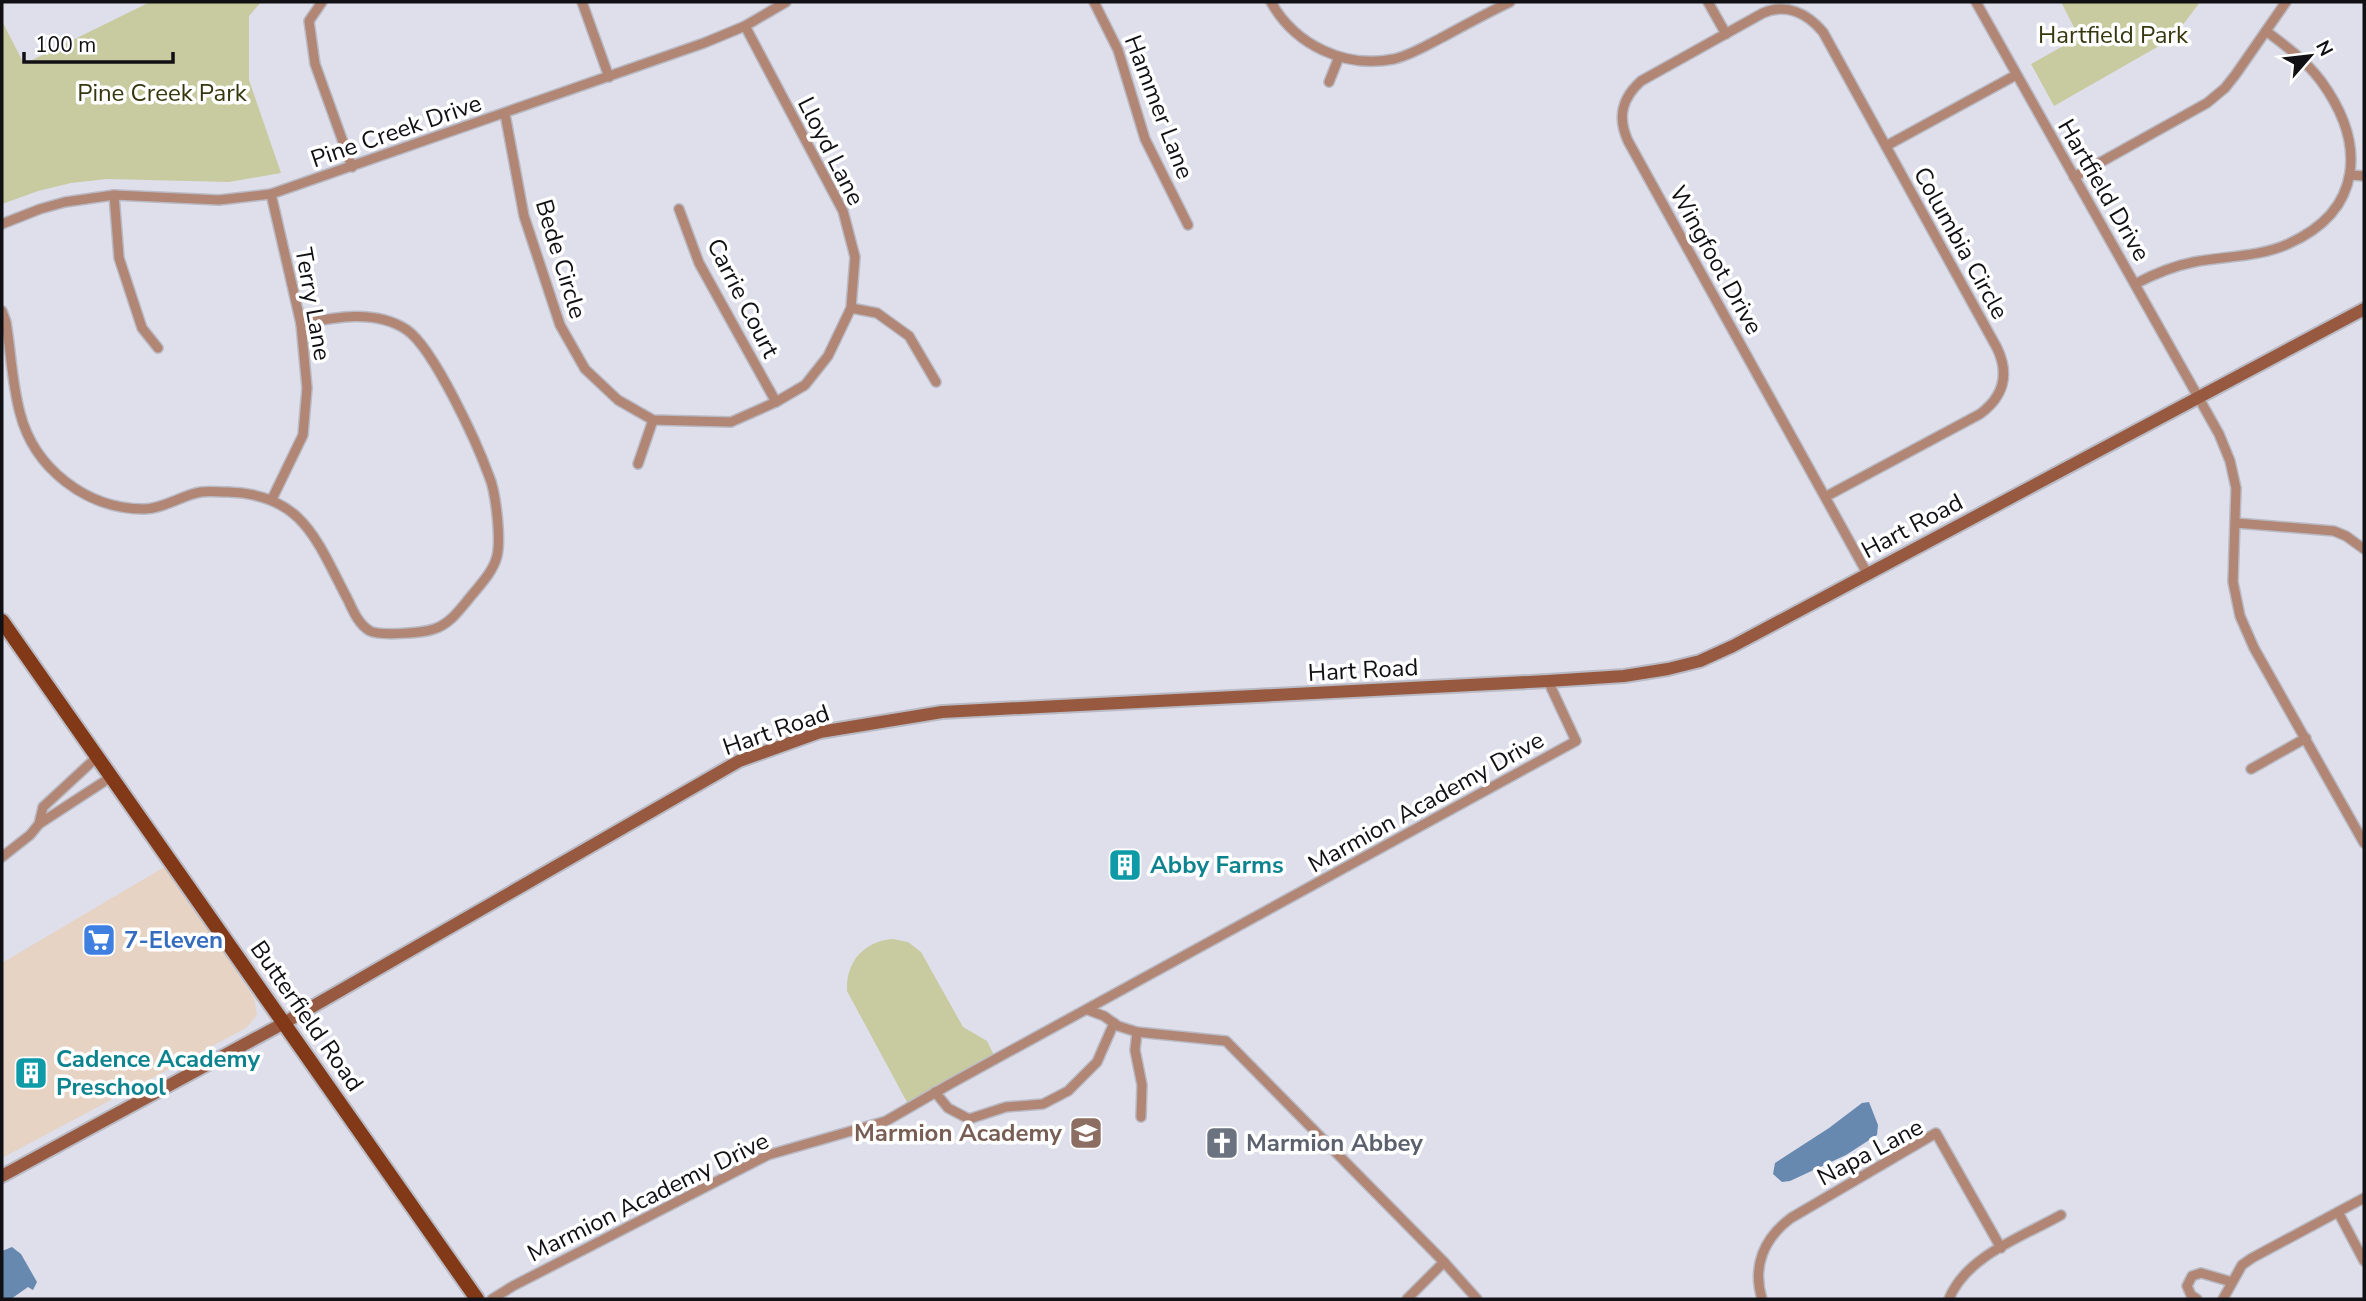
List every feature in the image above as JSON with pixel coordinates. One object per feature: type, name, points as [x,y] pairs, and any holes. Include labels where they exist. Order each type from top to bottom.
[{"type":"main road","name":"Butterfield Road","points":[[2,621],[477,1299]]},
{"type":"street","points":[[322,2],[309,21],[315,64],[352,167]]},
{"type":"street","points":[[582,2],[609,77]]},
{"type":"street","name":"Pine Creek Drive","points":[[2,224],[65,202],[114,195],[219,200],[271,194],[704,43],[745,26],[786,2]]},
{"type":"street","name":"Hammer Lane","points":[[1094,2],[1118,50],[1145,139],[1188,225]]},
{"type":"street","points":[[1270,2],[1287,26],[1320,50],[1339,57],[1375,61],[1411,54],[1510,2]]},
{"type":"street","points":[[1708,2],[1726,34]]},
{"type":"street","name":"Hartfield Drive","points":[[1976,2],[2199,398],[2231,461],[2236,488],[2233,582],[2239,616],[2254,648],[2364,843]]},
{"type":"street","points":[[2074,177],[2207,103],[2225,88],[2286,2]]},
{"type":"street","name":"Columbia Circle","points":[[1726,34],[1772,9],[1787,9],[1808,17],[1823,32],[2002,359],[2004,383],[1991,406],[1825,497]]},
{"type":"street","name":"Lloyd Lane","points":[[745,26],[842,211],[855,257],[851,308]]},
{"type":"street","points":[[2135,284],[2175,266],[2269,251],[2290,243],[2311,231],[2330,214],[2343,195],[2351,175],[2351,143],[2335,103],[2304,61],[2266,32]]},
{"type":"street","name":"Wingfoot Drive","points":[[1726,34],[1641,80],[1626,98],[1621,123],[1628,141],[1867,573]]},
{"type":"street","points":[[1329,82],[1339,57]]},
{"type":"street","points":[[1886,146],[2016,75]]},
{"type":"street","name":"Bede Circle","points":[[505,114],[524,216],[560,325],[585,369],[618,400],[653,420],[731,422],[776,402],[805,385],[828,356],[851,308]]},
{"type":"street","points":[[2351,175],[2364,176]]},
{"type":"street","name":"Terry Lane","points":[[271,194],[301,324],[307,388],[303,435],[272,499]]},
{"type":"street","points":[[114,195],[119,258],[142,328],[158,348]]},
{"type":"street","name":"Carrie Court","points":[[679,209],[699,263],[776,402]]},
{"type":"street","points":[[851,308],[877,313],[909,336],[936,382]]},
{"type":"street","name":"Hart Road","points":[[2,1175],[284,1023],[739,761],[820,732],[942,712],[1624,676],[1700,661],[1733,646],[2364,309]]},
{"type":"street","points":[[2,311],[6,322],[7,361],[20,414],[33,449],[64,482],[81,493],[106,503],[145,509],[201,492],[240,493],[272,499],[311,530],[361,624],[376,633],[429,630],[443,625],[477,588],[497,556],[497,509],[490,477],[442,374],[408,331],[393,323],[369,317],[337,316],[301,324]]},
{"type":"street","points":[[638,464],[653,420]]},
{"type":"street","points":[[2236,523],[2334,531],[2364,549]]},
{"type":"street","name":"Marmion Academy Drive","points":[[492,1299],[536,1273],[768,1155],[887,1121],[935,1092],[1576,741],[1548,681]]},
{"type":"street","points":[[2251,769],[2306,738]]},
{"type":"street","points":[[39,824],[43,807],[97,757]]},
{"type":"street","points":[[2,857],[30,835],[39,824],[111,777]]},
{"type":"street","points":[[1088,1010],[1137,1032],[1227,1041],[1477,1299]]},
{"type":"street","points":[[935,1092],[948,1108],[969,1119],[1006,1107],[1043,1104],[1068,1091],[1097,1062],[1114,1023]]},
{"type":"street","points":[[1137,1032],[1135,1050],[1142,1085],[1141,1117]]},
{"type":"street","name":"Napa Lane","points":[[1762,1299],[1758,1284],[1759,1263],[1765,1246],[1776,1229],[1791,1217],[1936,1133],[2001,1248]]},
{"type":"street","points":[[2224,1298],[2242,1265],[2364,1198]]},
{"type":"street","points":[[2338,1212],[2364,1261]]},
{"type":"street","points":[[1949,1299],[1954,1285],[1971,1267],[2061,1215]]},
{"type":"street","points":[[1407,1299],[1444,1262]]},
{"type":"street","points":[[2197,1299],[2191,1295],[2187,1286],[2192,1276],[2201,1273],[2232,1282]]},
{"type":"shaded area","points":[[166,866],[254,998],[257,1015],[246,1028],[2,1158],[2,963]]},
{"type":"green space","name":"Pine Creek Park","points":[[150,2],[261,2],[249,16],[249,80],[281,173],[229,182],[107,179],[71,183],[2,204],[2,21],[24,64]]},
{"type":"green space","name":"Hartfield Park","points":[[2061,2],[2200,2],[2173,38],[2054,106],[2031,64],[2079,37]]},
{"type":"green space","points":[[892,939],[908,942],[921,952],[963,1027],[987,1041],[994,1055],[908,1104],[847,991],[850,971],[858,955],[873,944]]},
{"type":"water","points":[[1869,1102],[1878,1125],[1877,1135],[1846,1155],[1790,1181],[1782,1182],[1773,1174],[1775,1163],[1862,1103]]},
{"type":"water","points":[[12,1247],[21,1254],[37,1282],[33,1290],[28,1287],[11,1299],[2,1299],[2,1251]]},
{"type":"place","name":"Abby Farms","points":[[1125,865]]},
{"type":"place","name":"7-Eleven","points":[[99,940]]},
{"type":"place","name":"Cadence Academy Preschool","points":[[31,1073]]},
{"type":"place","name":"Marmion Academy","points":[[1086,1133]]},
{"type":"place","name":"Marmion Abbey","points":[[1222,1143]]}]
